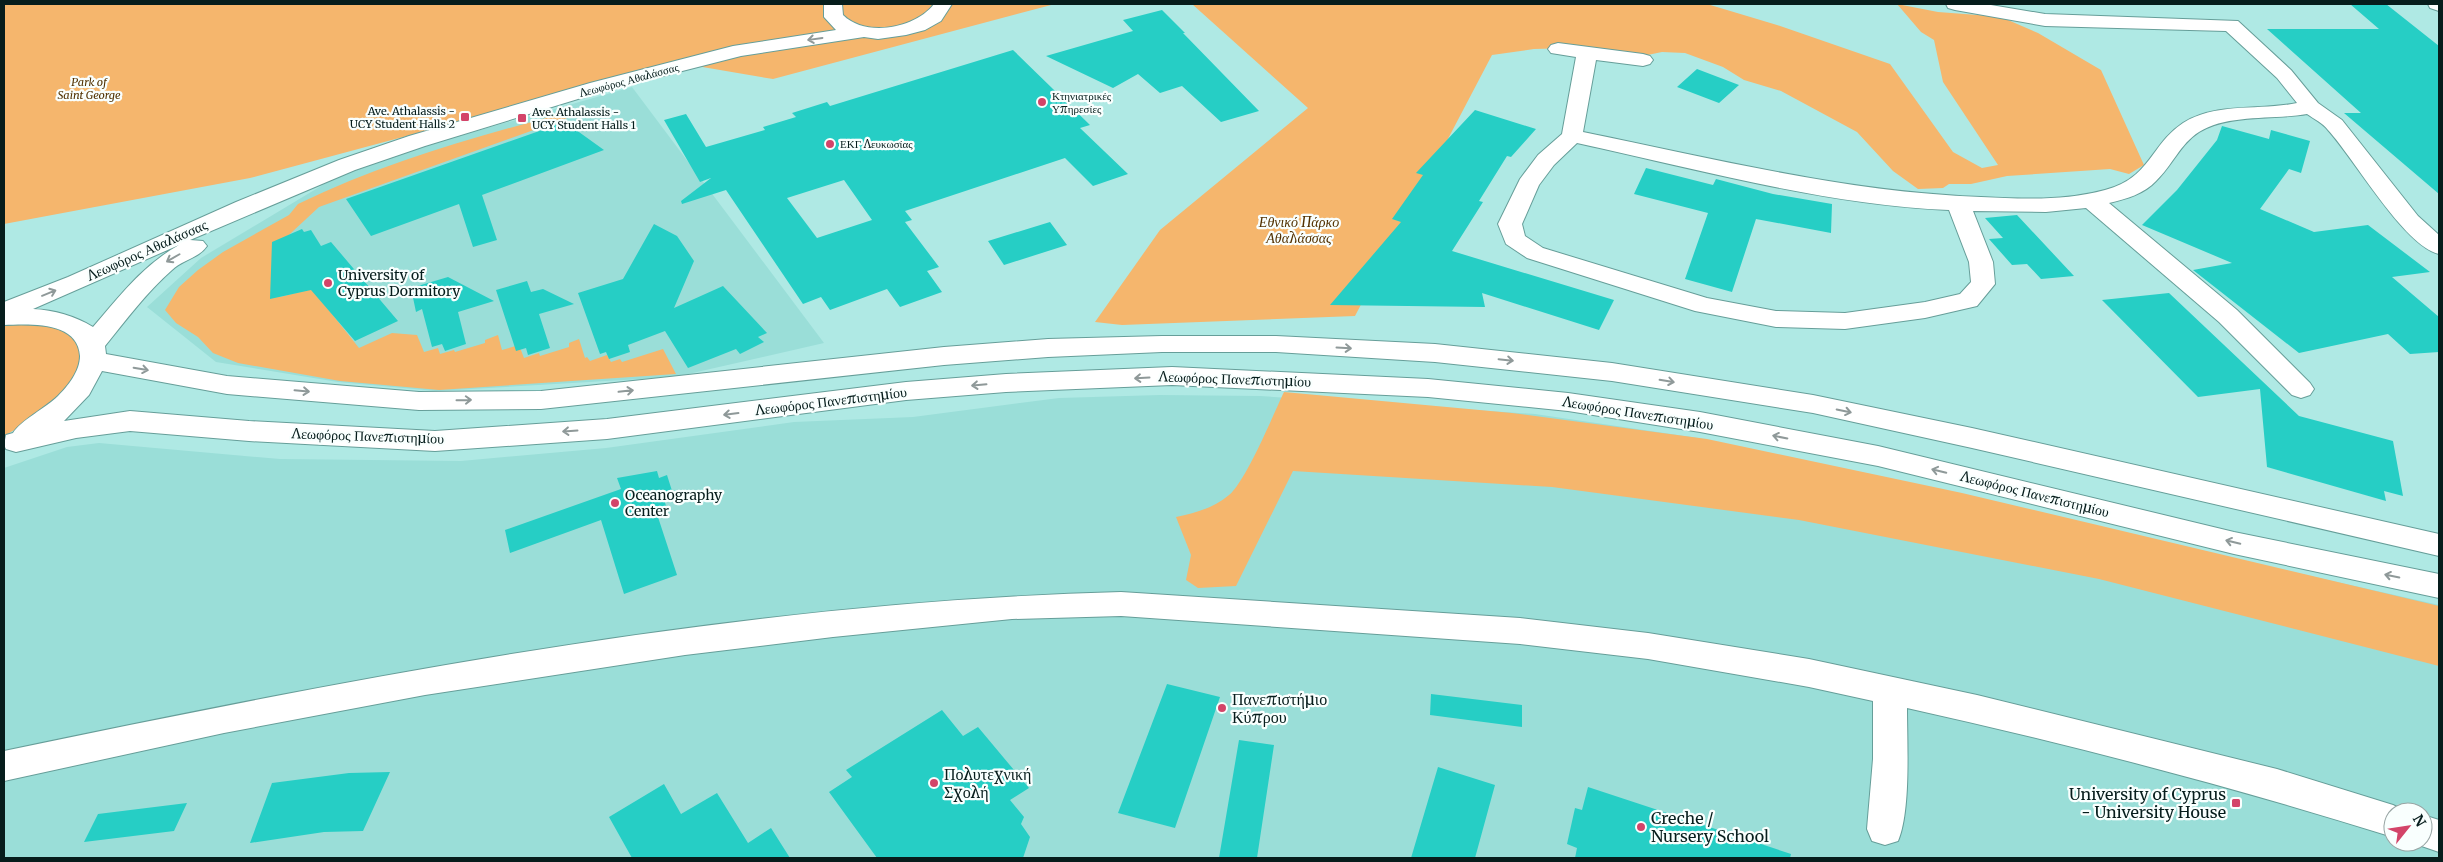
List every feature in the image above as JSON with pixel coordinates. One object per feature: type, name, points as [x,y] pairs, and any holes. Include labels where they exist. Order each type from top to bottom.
[{"type":"main road","points":[[1955,4],[2044,20],[2231,25]]},
{"type":"main road","points":[[2031,4],[2044,20]]},
{"type":"main road","points":[[2210,4],[2284,74],[2311,106],[2335,124],[2410,221],[2439,247]]},
{"type":"main road","name":"Λεωφόρος Αθαλάσσας","points":[[4,311],[291,188],[417,141],[597,87],[740,50],[863,32],[904,30],[928,21],[945,5]]},
{"type":"main road","points":[[820,13],[833,17],[839,24],[863,32]]},
{"type":"main road","name":"Λεωφόρος Αθαλάσσας","points":[[740,50],[820,13]]},
{"type":"main road","points":[[1558,49],[1643,60]]},
{"type":"main road","points":[[1587,53],[1572,136],[1546,160],[1528,184],[1510,224],[1514,239],[1535,253],[1704,305],[1776,318],[1845,321],[1925,310],[1968,300],[1982,284],[1981,262],[1959,205]]},
{"type":"main road","points":[[1572,136],[1818,186],[1895,198],[1959,205],[2037,205],[2091,200],[2124,192],[2148,177],[2175,140],[2198,123],[2232,114],[2283,112],[2311,106]]},
{"type":"main road","name":"Λεωφόρος Αθαλάσσας","points":[[10,446],[46,422],[70,400],[86,380],[93,353],[146,280],[166,262],[291,188]]},
{"type":"main road","points":[[2091,200],[2228,316],[2301,389]]},
{"type":"main road","points":[[2410,221],[2439,220]]},
{"type":"main road","points":[[4,317],[44,316],[67,322],[83,331],[93,353],[227,385],[428,401],[541,400],[944,356],[1048,348],[1276,344],[1435,353],[1612,372],[1813,404],[1982,440],[2439,545]]},
{"type":"main road","name":"Λεωφόρος Πανεπιστημίου","points":[[10,446],[76,428],[130,421],[249,431],[434,441],[607,429],[906,391],[1006,383],[1172,376],[1428,388],[1568,402],[1700,422],[1878,456],[2234,543],[2439,586]]},
{"type":"main road","points":[[4,766],[224,719],[425,681],[685,642],[832,624],[1012,607],[1121,604],[1520,631],[1658,647],[1809,673],[1977,709],[2277,785],[2383,818]]},
{"type":"main road","points":[[1885,829],[1890,759],[1890,690]]},
{"type":"shaded area","points":[[632,87],[824,343],[675,377],[436,391],[338,382],[216,362],[147,307],[201,258],[336,177],[438,142]]},
{"type":"shaded area","name":"Πανεπιστήμιο Κύπρου","points":[[1160,395],[1260,396],[1535,414],[1698,438],[2439,605],[2439,858],[4,858],[4,468],[67,447],[99,443],[280,459],[461,461],[606,448],[794,422],[913,417],[1059,398]]},
{"type":"green space","name":"Park of Saint George","points":[[4,4],[1055,4],[773,79],[679,63],[250,178],[4,224]]},
{"type":"green space","name":"Εθνικό Πάρκο Αθαλάσσας","points":[[1192,4],[1707,4],[1777,25],[1890,64],[1953,152],[1982,168],[1998,165],[1943,82],[1934,40],[1921,32],[1897,4],[1938,12],[1991,16],[2008,20],[2038,33],[2101,70],[2144,165],[2129,174],[2110,169],[2007,176],[1971,184],[1949,184],[1943,188],[1918,189],[1893,171],[1857,132],[1781,91],[1744,80],[1723,67],[1685,53],[1662,52],[1633,58],[1570,48],[1534,49],[1492,55],[1355,316],[1122,325],[1095,322],[1160,230],[1308,108]]},
{"type":"green space","points":[[568,112],[570,117],[319,207],[277,246],[282,255],[280,297],[312,289],[359,348],[392,333],[417,335],[424,352],[438,348],[440,354],[454,350],[455,352],[485,343],[485,340],[498,335],[502,350],[519,345],[524,358],[539,353],[540,356],[569,347],[569,343],[579,339],[585,358],[587,357],[590,361],[607,355],[611,362],[620,359],[622,362],[663,349],[676,374],[439,390],[340,381],[238,363],[213,353],[198,337],[176,323],[165,310],[179,287],[198,270],[223,252],[289,215],[298,204],[364,175],[397,163],[465,141]]},
{"type":"green space","points":[[39,324],[62,329],[71,334],[79,345],[81,362],[76,376],[68,389],[56,401],[43,412],[4,436],[4,325]]},
{"type":"green space","points":[[1284,392],[1512,413],[1707,439],[1962,493],[2439,606],[2439,666],[2099,579],[1799,520],[1552,487],[1293,471],[1236,586],[1198,588],[1186,580],[1191,555],[1176,517],[1211,507],[1223,500],[1236,487],[1251,462]]},
{"type":"building","points":[[2350,4],[2386,4],[2439,46],[2439,194],[2344,113],[2361,113],[2267,29],[2379,29]]},
{"type":"building","points":[[1162,10],[1259,111],[1221,122],[1182,86],[1160,93],[1138,74],[1113,88],[1046,56],[1133,31],[1123,20]]},
{"type":"building","points":[[1013,50],[1090,125],[1080,128],[1128,174],[1093,186],[1065,158],[905,211],[912,220],[905,222],[939,267],[927,271],[942,292],[900,307],[887,289],[830,310],[821,297],[803,304],[726,190],[682,204],[681,201],[711,178],[700,182],[664,120],[686,114],[706,147],[765,130],[763,127],[796,117],[792,113],[827,102],[830,106]],"holes":[[[844,180],[872,220],[817,238],[787,198]]]},
{"type":"building","points":[[1697,69],[1739,85],[1719,103],[1677,87]]},
{"type":"building","points":[[1475,110],[1536,129],[1511,157],[1507,156],[1479,201],[1483,202],[1452,251],[1614,300],[1599,330],[1482,293],[1485,307],[1330,305],[1401,222],[1392,219],[1423,175],[1416,173]]},
{"type":"building","points":[[565,122],[604,150],[482,195],[497,240],[473,247],[459,204],[371,236],[346,199]]},
{"type":"building","points":[[2222,126],[2269,139],[2271,130],[2310,141],[2301,173],[2289,169],[2260,209],[2314,232],[2368,225],[2430,272],[2392,277],[2439,317],[2439,352],[2410,354],[2388,334],[2299,353],[2193,270],[2232,263],[2142,225],[2177,190],[2217,140]]},
{"type":"building","points":[[1646,168],[1713,185],[1716,179],[1773,194],[1832,204],[1831,233],[1756,219],[1732,292],[1685,279],[1708,213],[1634,194]]},
{"type":"building","points":[[2017,215],[2074,276],[2041,279],[2027,264],[2012,265],[1989,239],[2003,238],[1985,218]]},
{"type":"building","points":[[1050,222],[1067,245],[1004,265],[988,241]]},
{"type":"building","points":[[654,224],[677,236],[694,261],[674,308],[723,286],[767,333],[758,337],[764,342],[740,354],[736,349],[688,368],[665,331],[628,345],[630,352],[609,359],[606,352],[600,354],[578,293],[623,279]]},
{"type":"building","name":"University of Cyprus Dormitory","points":[[302,229],[304,232],[311,230],[321,246],[331,242],[398,321],[355,341],[311,290],[270,299],[272,242]]},
{"type":"building","name":"University of Cyprus Dormitory","points":[[448,277],[494,301],[458,312],[466,344],[445,351],[442,344],[432,347],[422,309],[416,312],[411,288]]},
{"type":"building","name":"University of Cyprus Dormitory","points":[[527,281],[531,292],[543,289],[574,304],[539,314],[550,348],[528,355],[526,348],[516,351],[496,290]]},
{"type":"building","points":[[2169,293],[2299,416],[2393,441],[2403,496],[2384,491],[2386,501],[2267,467],[2260,389],[2198,397],[2102,300]]},
{"type":"building","points":[[657,471],[659,478],[667,475],[673,494],[664,499],[666,506],[656,511],[677,575],[624,594],[601,520],[510,553],[505,530],[621,489],[617,478]]},
{"type":"building","points":[[1167,684],[1220,697],[1175,828],[1118,813]]},
{"type":"building","points":[[1431,694],[1522,705],[1522,727],[1430,715]]},
{"type":"building","name":"Πολυτεχνική Σχολή","points":[[942,710],[963,736],[978,727],[1029,788],[1010,800],[1024,817],[1021,824],[1030,837],[1023,858],[877,858],[829,792],[852,777],[846,770]]},
{"type":"building","points":[[1239,740],[1274,745],[1257,858],[1219,858]]},
{"type":"building","points":[[1438,767],[1495,785],[1475,858],[1411,858]]},
{"type":"building","points":[[390,772],[363,831],[324,832],[250,843],[272,783],[349,773]]},
{"type":"building","points":[[664,784],[681,814],[717,793],[748,843],[771,828],[790,858],[632,858],[609,817]]},
{"type":"building","name":"Creche / Nursery School","points":[[1588,787],[1791,854],[1790,858],[1575,858],[1577,848],[1567,844],[1575,808],[1582,810]]},
{"type":"building","points":[[187,803],[174,831],[84,842],[98,814]]},
{"type":"place","name":"Κτηνιατρικές Υπηρεσίες","points":[[1042,102]]},
{"type":"place","name":"Ave. Athalassis - UCY Student Halls 2","points":[[465,117]]},
{"type":"place","name":"Ave. Athalassis - UCY Student Halls 1","points":[[522,118]]},
{"type":"place","name":"ΕΚΓ Λευκωσίας","points":[[830,144]]},
{"type":"place","name":"University of Cyprus Dormitory","points":[[328,283]]},
{"type":"place","name":"Oceanography Center","points":[[615,503]]},
{"type":"place","name":"Πανεπιστήμιο Κύπρου","points":[[1222,708]]},
{"type":"place","name":"Πολυτεχνική Σχολή","points":[[934,783]]},
{"type":"place","name":"University of Cyprus - University House","points":[[2236,803]]},
{"type":"place","name":"Creche / Nursery School","points":[[1641,827]]}]
